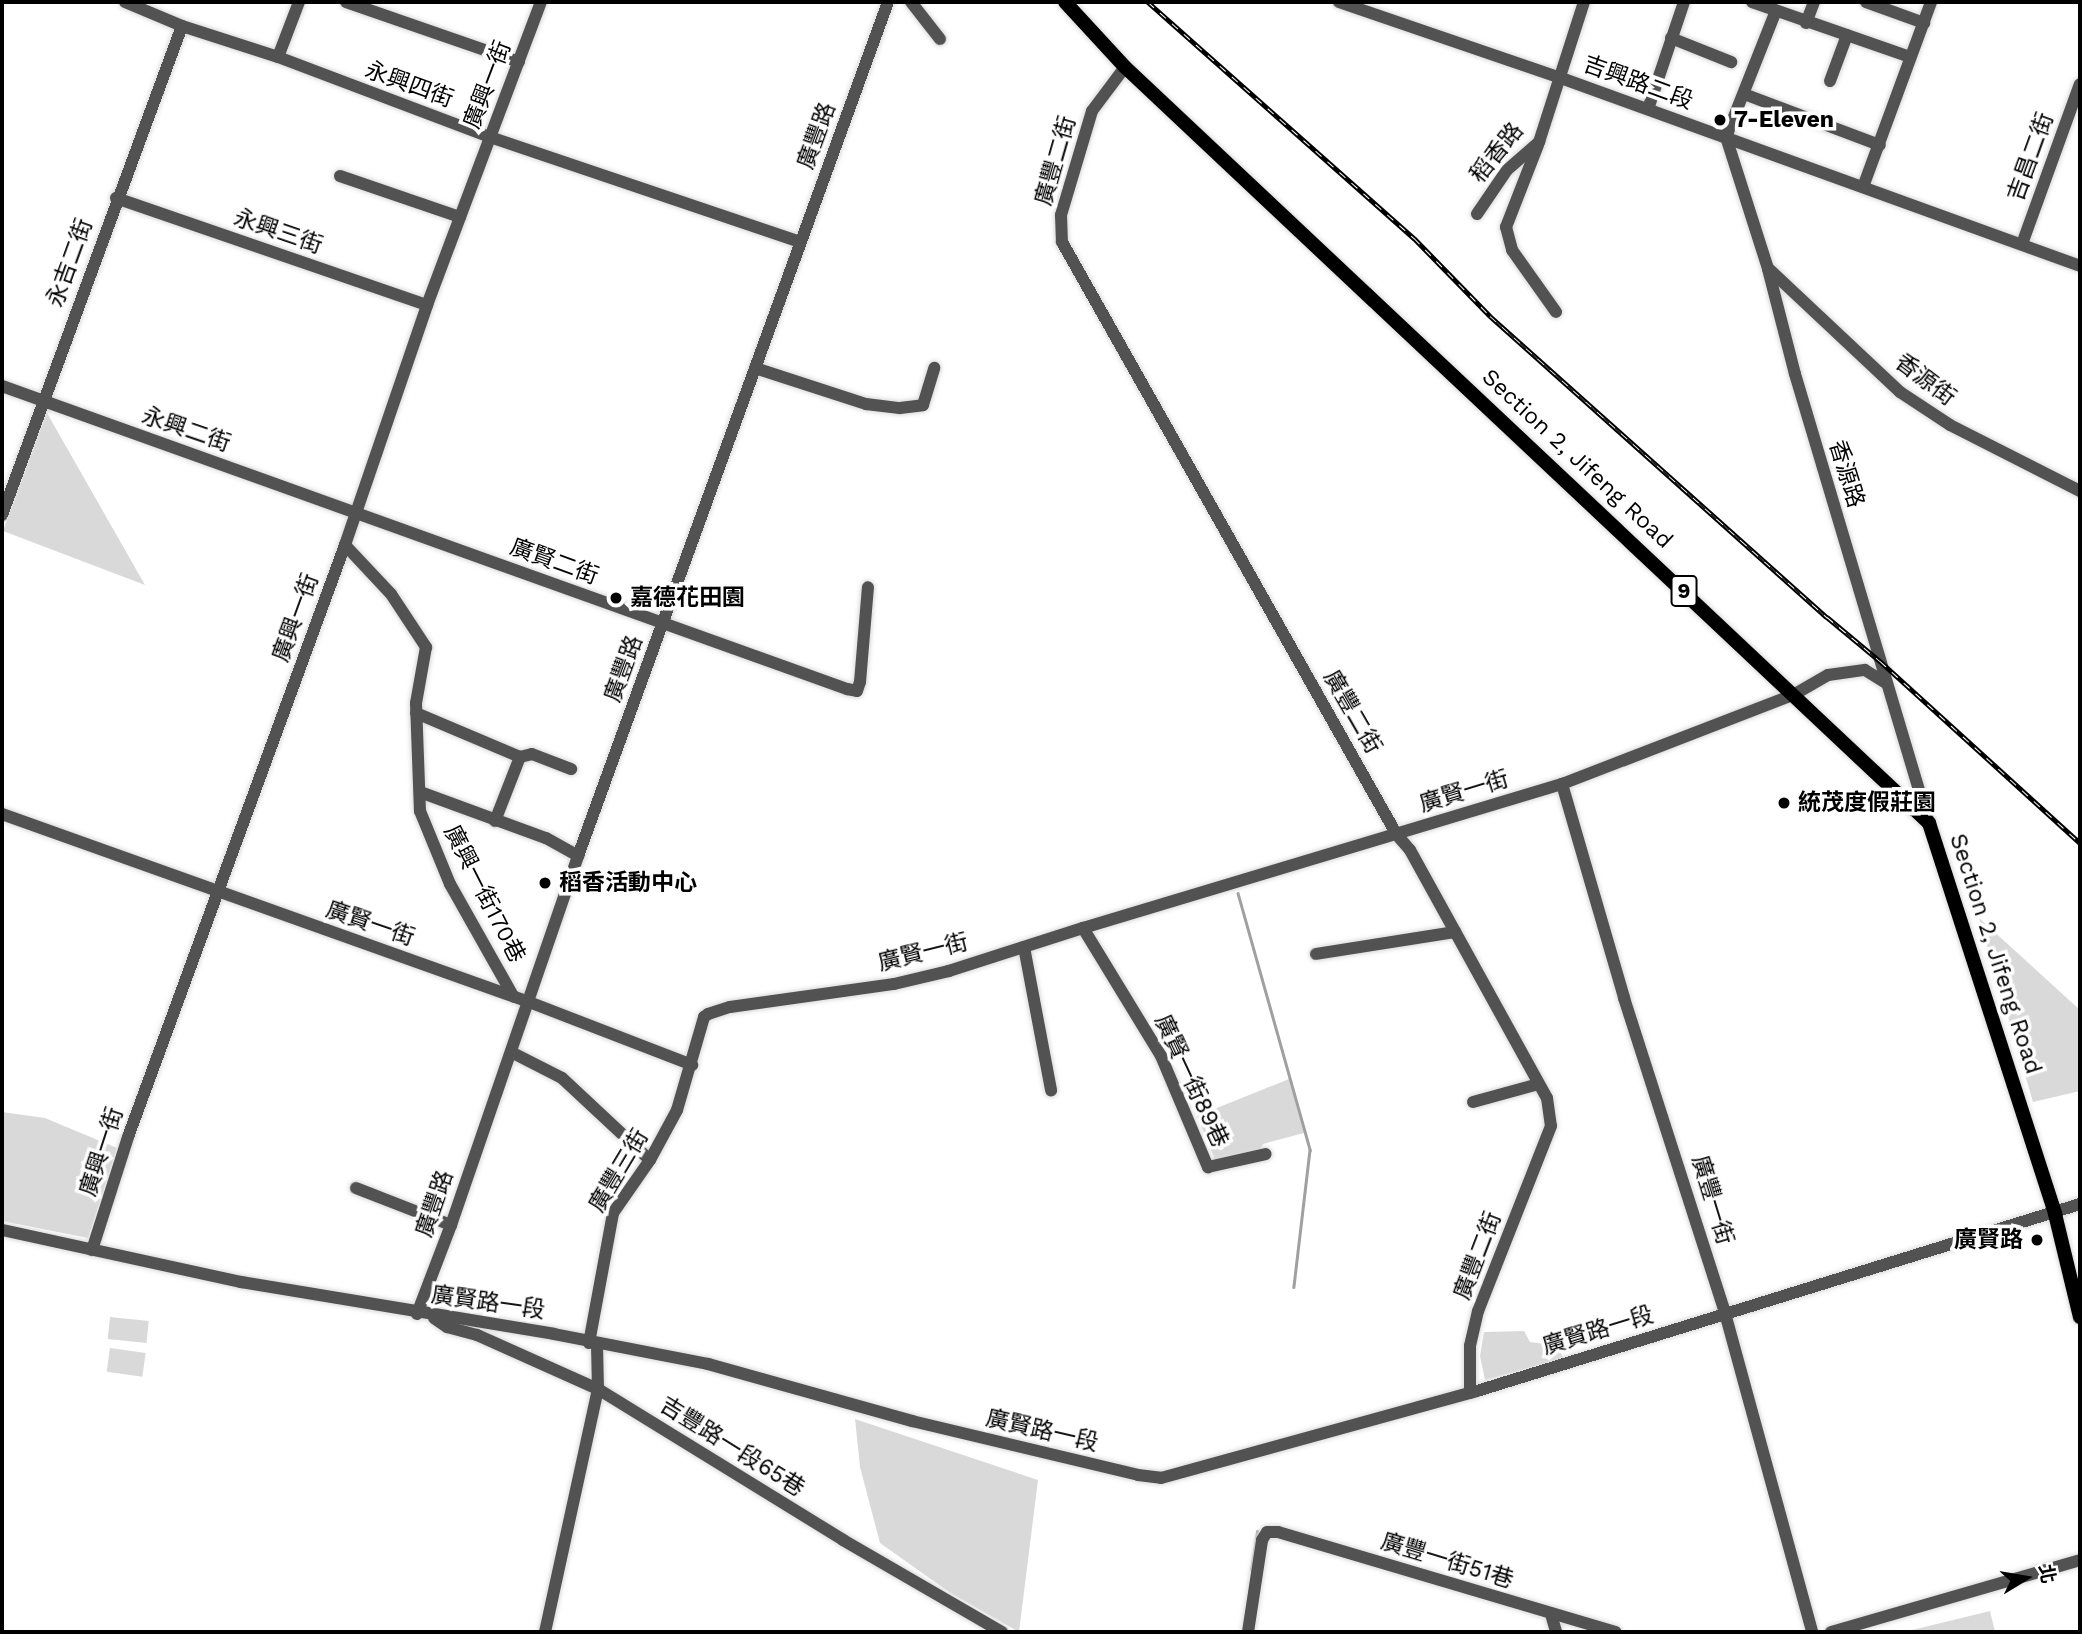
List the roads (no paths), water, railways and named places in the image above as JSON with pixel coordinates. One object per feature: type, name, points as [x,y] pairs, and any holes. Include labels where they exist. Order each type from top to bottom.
[{"type":"main road","name":"Section 2, Jifeng Road","points":[[1065,2],[1125,67],[1795,694],[1929,824],[2055,1214],[2080,1317]]},
{"type":"street","name":"永興四街","points":[[125,2],[182,26],[278,57],[490,137],[800,242]]},
{"type":"street","points":[[278,57],[299,2]]},
{"type":"street","points":[[346,2],[519,62]]},
{"type":"street","name":"廣興一街","points":[[92,1250],[128,1136],[345,545],[427,305],[541,2]]},
{"type":"street","name":"廣豐路","points":[[417,1314],[451,1225],[578,856],[888,2]]},
{"type":"street","points":[[911,2],[940,39]]},
{"type":"street","name":"吉興路二段","points":[[1339,2],[1726,136],[2080,266]]},
{"type":"street","name":"稻香路","points":[[1477,214],[1507,170],[1539,142],[1584,2]]},
{"type":"street","points":[[1648,109],[1684,2]]},
{"type":"street","points":[[1752,2],[1910,57]]},
{"type":"street","points":[[1806,23],[1814,2]]},
{"type":"street","points":[[1866,2],[1924,23]]},
{"type":"street","points":[[1863,187],[1931,2]]},
{"type":"street","points":[[1726,136],[1776,12]]},
{"type":"street","name":"永吉二街","points":[[2,515],[116,198],[182,26]]},
{"type":"street","points":[[1830,81],[1847,35]]},
{"type":"street","points":[[1671,38],[1731,62]]},
{"type":"street","name":"廣豐二街","points":[[1125,67],[1092,111],[1060,215],[1062,242],[1397,835],[1410,850],[1547,1097],[1551,1126],[1478,1311],[1470,1346],[1470,1392]]},
{"type":"street","name":"吉昌二街","points":[[2022,244],[2080,84]]},
{"type":"street","points":[[1744,94],[1880,145]]},
{"type":"street","name":"香源路","points":[[1726,136],[1768,269],[1795,374],[1929,824]]},
{"type":"street","points":[[1539,142],[1506,227],[1512,250],[1556,312]]},
{"type":"street","points":[[340,176],[460,217]]},
{"type":"street","name":"永興三街","points":[[116,198],[427,305]]},
{"type":"street","name":"香源街","points":[[1768,269],[1899,392],[1950,425],[2080,491]]},
{"type":"street","points":[[755,368],[866,404],[900,408],[923,405],[934,368]]},
{"type":"street","name":"永興二街","points":[[2,386],[356,512]]},
{"type":"street","name":"廣賢二街","points":[[356,512],[857,691],[868,587]]},
{"type":"street","name":"廣興一街170巷","points":[[345,545],[391,594],[426,648],[418,686],[416,713],[421,811],[439,860],[513,996]]},
{"type":"street","name":"廣賢一街","points":[[2,814],[513,996],[692,1065],[704,1017],[708,1014],[730,1007],[913,981],[1397,835],[1562,783],[1795,694],[1828,675],[1865,670],[1887,684]]},
{"type":"street","points":[[416,713],[520,757],[532,754],[571,769]]},
{"type":"street","points":[[495,821],[520,757]]},
{"type":"street","name":"廣豐一街","points":[[1562,783],[1624,998],[1725,1313],[1812,1632]]},
{"type":"street","points":[[420,792],[546,838],[578,856]]},
{"type":"street","name":"廣賢一街89巷","points":[[1083,928],[1161,1056],[1208,1167],[1266,1154]]},
{"type":"street","points":[[1315,954],[1455,932]]},
{"type":"street","points":[[1024,947],[1051,1090]]},
{"type":"street","points":[[511,1052],[562,1079],[650,1160]]},
{"type":"street","name":"廣豐三街","points":[[545,1632],[598,1389],[593,1343],[613,1213],[650,1160],[677,1110],[692,1065]]},
{"type":"street","points":[[1473,1102],[1539,1084]]},
{"type":"street","points":[[356,1188],[451,1225]]},
{"type":"street","name":"廣賢路一段","points":[[2,1230],[240,1282],[417,1314],[554,1334],[751,1374],[912,1421],[1138,1475],[1161,1478],[1470,1392],[2080,1205]]},
{"type":"street","name":"吉豐路一段65巷","points":[[431,1316],[447,1328],[489,1339],[598,1389],[843,1540],[1001,1632]]},
{"type":"street","name":"廣豐一街51巷","points":[[1248,1632],[1262,1540],[1267,1532],[1278,1532],[1615,1632]]},
{"type":"street","points":[[1831,1632],[2080,1560]]},
{"type":"street","points":[[1551,1614],[1556,1632]]},
{"type":"waterway","points":[[1238,893],[1310,1150],[1294,1287]]},
{"type":"waterway","points":[[1251,1570],[1257,1531]]},
{"type":"railway","points":[[1148,2],[1414,238],[1490,316],[1827,617],[1880,661],[2080,843]]},
{"type":"place","name":"7-Eleven","points":[[1720,120]]},
{"type":"place","name":"嘉德花田園","points":[[616,598]]},
{"type":"place","name":"統茂度假莊園","points":[[1784,803]]},
{"type":"place","name":"稻香活動中心","points":[[545,883]]},
{"type":"place","name":"廣賢路","points":[[2037,1240]]}]
